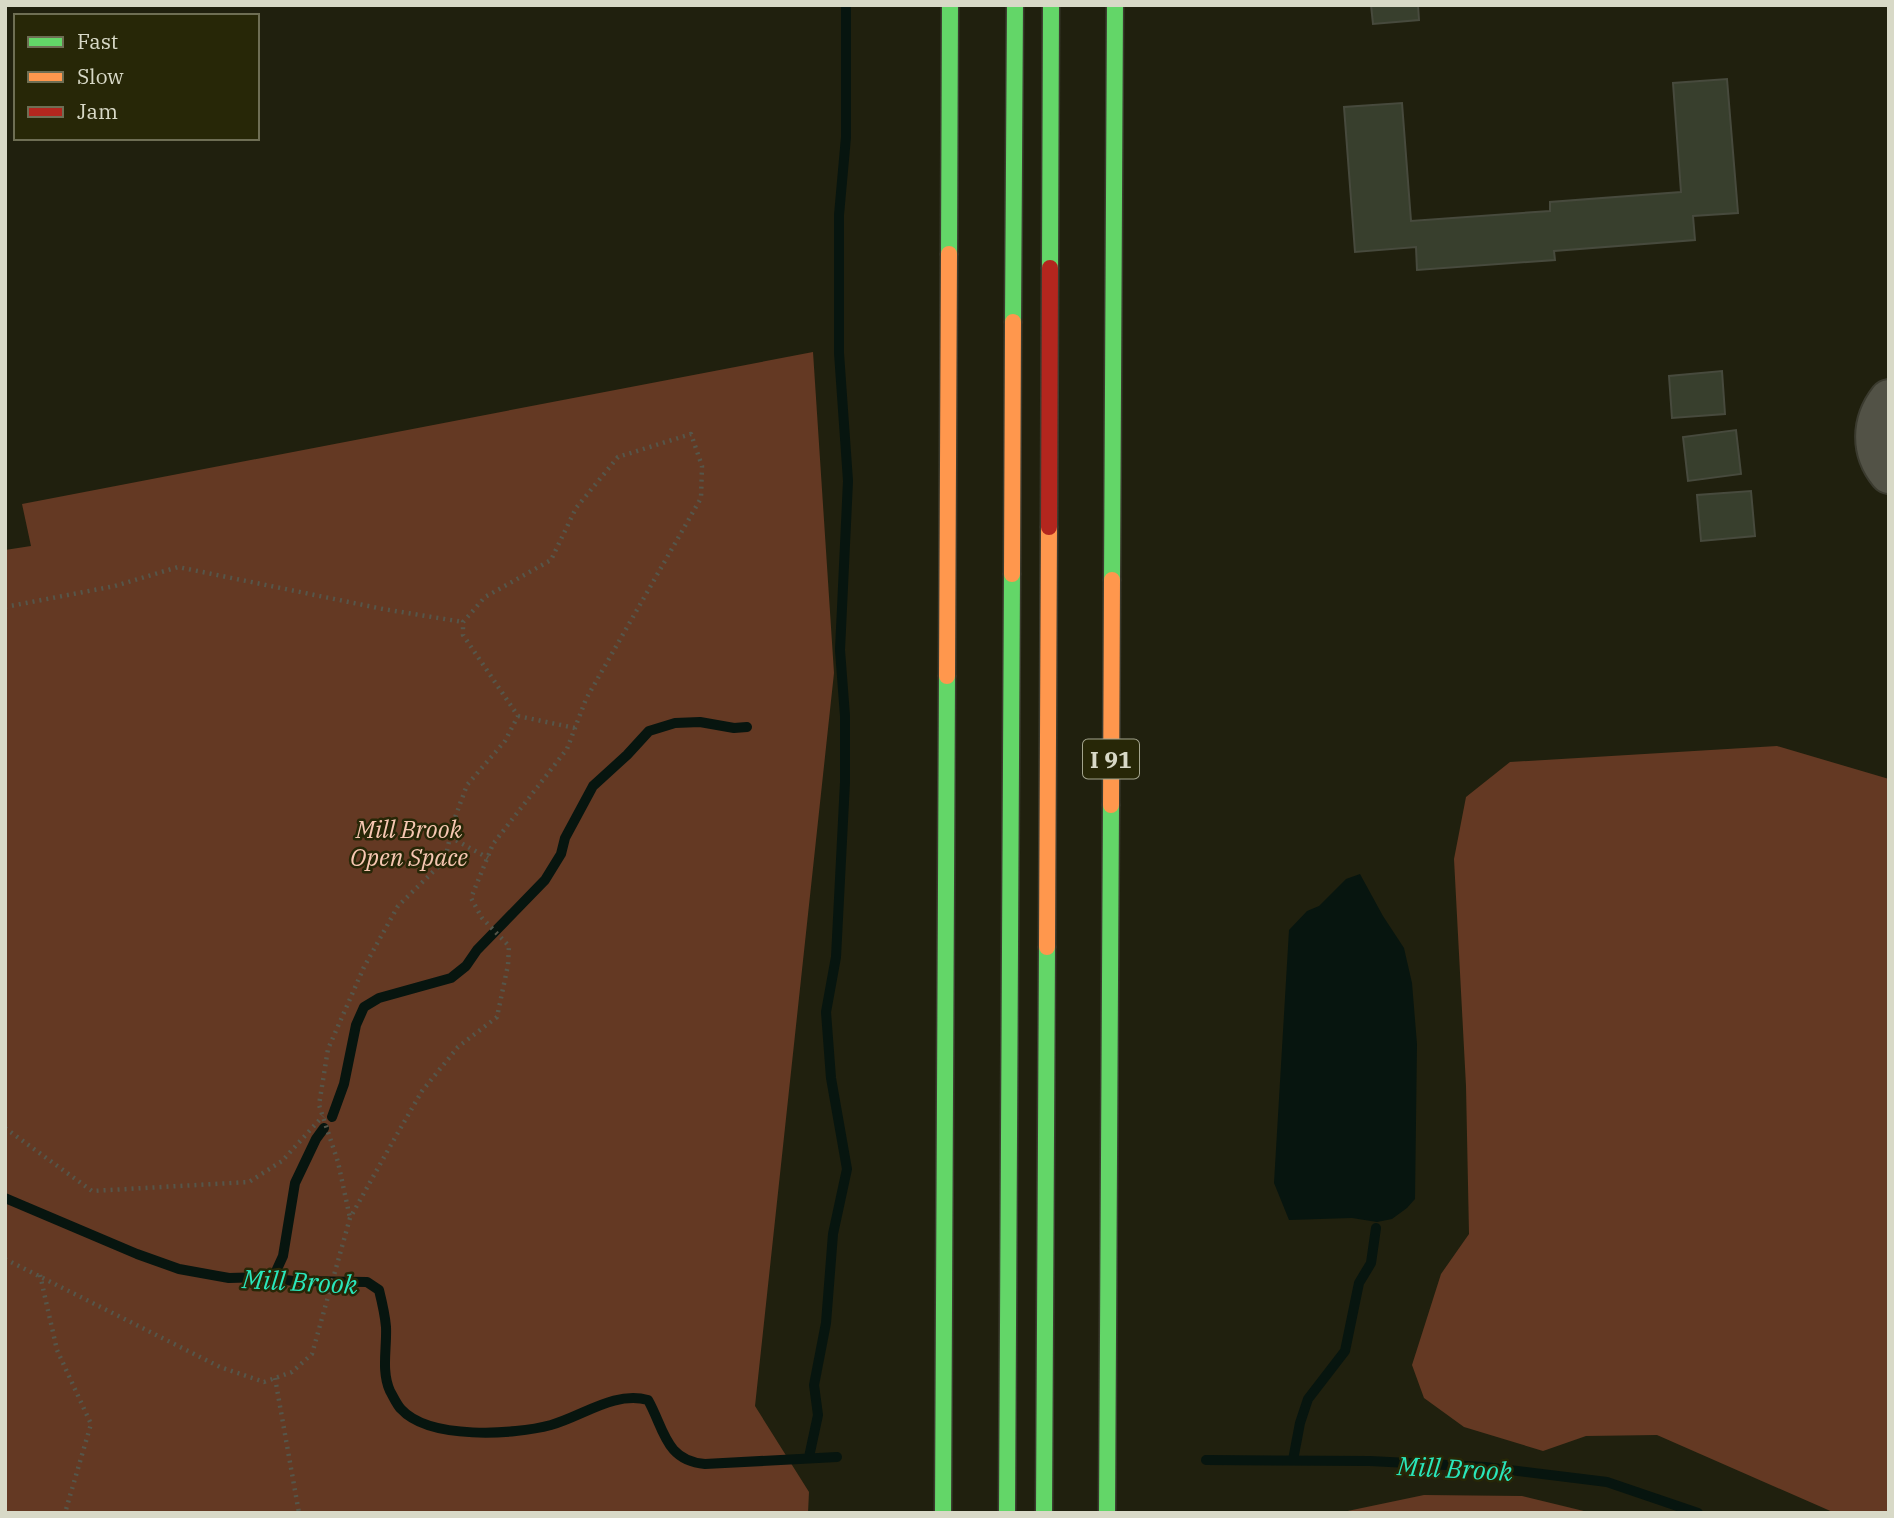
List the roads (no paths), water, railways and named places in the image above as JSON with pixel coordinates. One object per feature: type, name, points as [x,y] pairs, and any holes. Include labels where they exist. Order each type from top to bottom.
[{"type":"highway","points":[[943,1513],[950,5]]},
{"type":"highway","points":[[1007,1513],[1014,5]]},
{"type":"highway","points":[[1044,1513],[1051,5]]},
{"type":"highway","name":"I 91","points":[[1107,1513],[1115,5]]},
{"type":"street","points":[[1889,399],[1881,409],[1875,428],[1875,447],[1881,465],[1889,474]]},
{"type":"waterway","points":[[809,1457],[818,1415],[814,1385],[826,1323],[833,1234],[847,1169],[831,1078],[826,1012],[836,957],[845,782],[845,716],[840,650],[848,481],[839,353],[839,215],[846,137],[846,5]]},
{"type":"waterway","points":[[332,1117],[344,1084],[356,1025],[364,1007],[379,998],[451,978],[466,966],[477,950],[545,880],[561,854],[565,838],[593,786],[649,731],[675,723],[700,722],[734,728],[747,727]]},
{"type":"waterway","points":[[273,1278],[283,1256],[295,1183],[324,1128]]},
{"type":"waterway","name":"Mill Brook","points":[[5,1198],[179,1269],[229,1278],[367,1282],[379,1290],[383,1308],[386,1327],[385,1367],[390,1391],[401,1409],[414,1419],[431,1426],[473,1432],[516,1431],[551,1425],[611,1402],[635,1398],[648,1400],[667,1441],[681,1457],[692,1462],[705,1464],[837,1457]]},
{"type":"waterway","points":[[1293,1460],[1308,1399],[1345,1351],[1359,1283],[1371,1263],[1376,1228]]},
{"type":"waterway","name":"Mill Brook","points":[[1206,1460],[1370,1461],[1485,1467],[1607,1482],[1698,1513]]},
{"type":"park label","name":"Mill Brook Open Space","points":[[409,843]]}]
